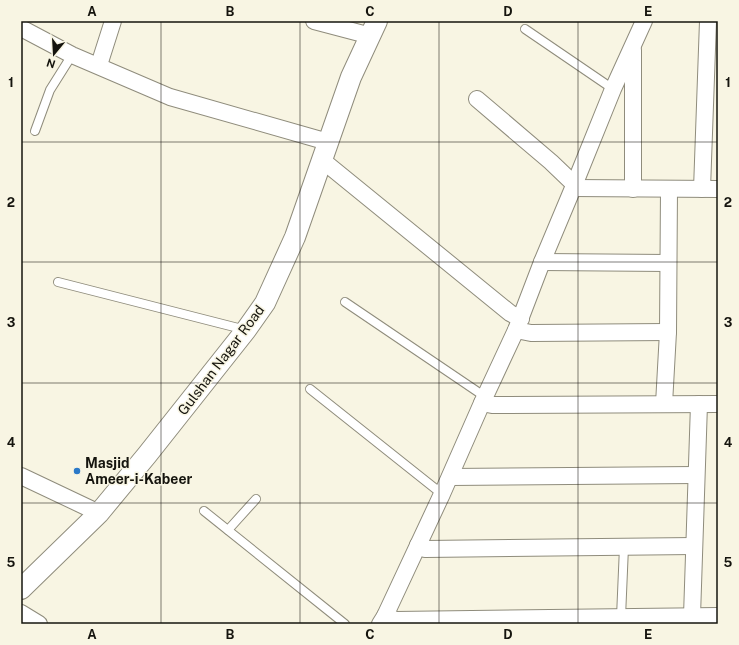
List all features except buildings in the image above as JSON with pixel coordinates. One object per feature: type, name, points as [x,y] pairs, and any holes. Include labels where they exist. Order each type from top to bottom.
[{"type":"street","points":[[99,65],[113,21]]},
{"type":"street","points":[[314,21],[374,29]]},
{"type":"street","points":[[644,21],[613,89],[542,262],[519,324],[450,477],[382,620],[718,616]]},
{"type":"street","points":[[477,99],[551,162],[574,187],[710,189],[708,21]]},
{"type":"street","points":[[21,28],[72,55],[99,65],[170,97],[325,151],[510,313],[519,324],[531,333],[668,332]]},
{"type":"street","name":"Gulshan Nagar Road","points":[[21,589],[99,513],[148,455],[246,330],[265,303],[294,237],[351,77],[374,29]]},
{"type":"street","points":[[633,46],[633,189]]},
{"type":"street","points":[[664,404],[668,332],[669,189]]},
{"type":"street","points":[[542,262],[668,264]]},
{"type":"street","points":[[484,399],[492,405],[718,404]]},
{"type":"street","points":[[692,616],[699,404]]},
{"type":"street","points":[[450,477],[696,474]]},
{"type":"street","points":[[21,476],[99,513]]},
{"type":"street","points":[[418,545],[425,549],[694,546]]},
{"type":"street","points":[[21,613],[39,624]]},
{"type":"lane","points":[[525,29],[613,89]]},
{"type":"lane","points":[[35,131],[50,90],[72,55]]},
{"type":"lane","points":[[58,282],[246,330]]},
{"type":"lane","points":[[345,302],[478,392],[484,399]]},
{"type":"lane","points":[[310,389],[442,494]]},
{"type":"lane","points":[[228,530],[256,499]]},
{"type":"lane","points":[[204,511],[346,624]]},
{"type":"lane","points":[[621,617],[624,547]]},
{"type":"place","name":"Masjid Ameer-i-Kabeer","points":[[77,471]]}]
